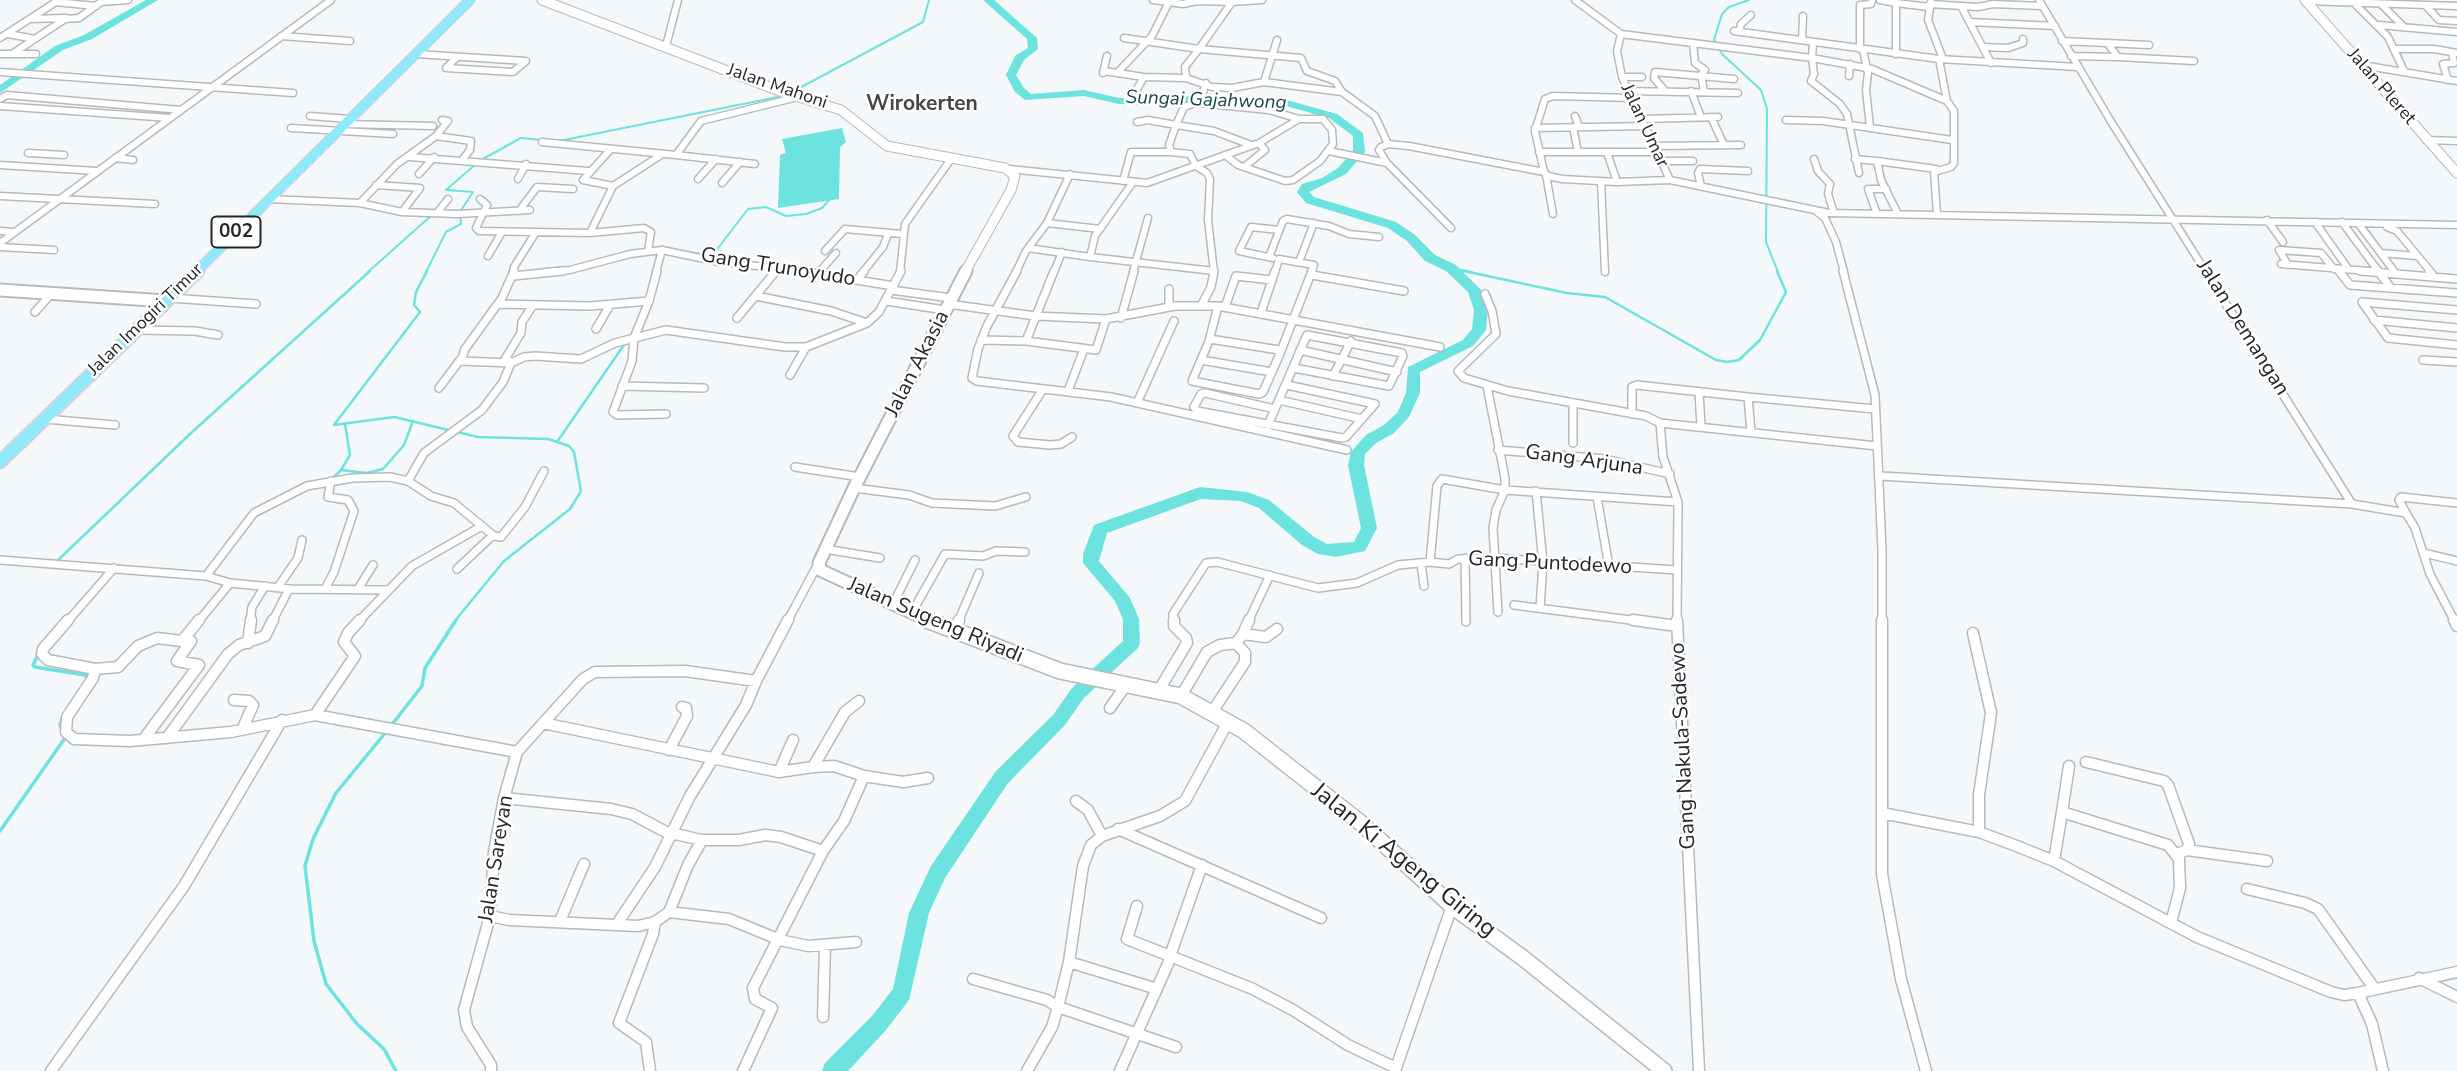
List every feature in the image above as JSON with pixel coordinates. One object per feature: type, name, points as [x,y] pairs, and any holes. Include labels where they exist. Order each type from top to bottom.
[{"type":"main road","name":"Jalan Imogiri Timur","points":[[0,462],[138,330],[470,0]]},
{"type":"street","points":[[31,19],[78,19],[103,1],[128,0]]},
{"type":"street","points":[[0,245],[14,232],[331,0]]},
{"type":"street","name":"Jalan Mahoni","points":[[542,0],[792,95],[841,110],[887,146],[1009,169]]},
{"type":"street","points":[[666,46],[678,0]]},
{"type":"street","points":[[1153,0],[1262,0]]},
{"type":"street","points":[[1575,0],[1621,34],[1867,67],[1947,101]]},
{"type":"street","points":[[1870,127],[1867,67],[1861,49],[1860,5],[1872,3],[1872,0]]},
{"type":"street","points":[[1880,0],[1961,6],[2040,3]]},
{"type":"street","points":[[0,38],[57,1],[96,6]]},
{"type":"street","points":[[1186,78],[1186,63],[1199,49],[1220,16],[1235,1]]},
{"type":"street","points":[[2306,1],[2380,4],[2400,2],[2457,6]]},
{"type":"street","name":"Jalan Pleret","points":[[2306,1],[2457,173]]},
{"type":"street","points":[[1118,72],[1145,40],[1152,37],[1170,2]]},
{"type":"street","points":[[1896,2],[1896,54]]},
{"type":"street","points":[[2352,2],[2379,25],[2396,49],[2404,71]]},
{"type":"street","name":"Jalan Demangan","points":[[2040,3],[2352,504]]},
{"type":"street","points":[[2428,3],[2438,20],[2457,22]]},
{"type":"street","points":[[1855,159],[1936,169],[1953,165],[1954,111],[1947,101],[1941,59],[1928,20],[1931,4]]},
{"type":"street","points":[[2380,4],[2404,27]]},
{"type":"street","points":[[1961,6],[1991,63]]},
{"type":"street","points":[[1751,15],[1737,32],[1941,59],[2078,67]]},
{"type":"street","points":[[1802,40],[1803,16]]},
{"type":"street","points":[[12,54],[66,18]]},
{"type":"street","points":[[1970,22],[2055,26]]},
{"type":"street","points":[[2379,25],[2457,32]]},
{"type":"street","points":[[0,29],[35,39]]},
{"type":"street","name":"Jalan Umar","points":[[1621,34],[1617,60],[1622,77],[1670,180],[1826,214],[2173,218],[2342,222],[2360,225]]},
{"type":"street","points":[[281,36],[350,41]]},
{"type":"street","points":[[1124,38],[1301,59],[1307,71],[1334,80],[1342,92],[1375,116],[1388,144]]},
{"type":"street","points":[[1983,47],[2008,48],[2020,44],[2023,39]]},
{"type":"street","points":[[1264,82],[1277,40]]},
{"type":"street","points":[[2062,41],[2149,45]]},
{"type":"street","points":[[1813,42],[1814,74],[1811,81],[1843,107],[1851,124],[1859,173]]},
{"type":"street","points":[[1693,43],[1695,63],[1705,69],[1701,75],[1704,91]]},
{"type":"street","points":[[2107,43],[2118,57]]},
{"type":"street","points":[[2396,49],[2434,49],[2455,53],[2454,63],[2443,64],[2448,80]]},
{"type":"street","points":[[0,54],[36,54]]},
{"type":"street","points":[[416,54],[526,61],[515,72],[446,68],[457,57]]},
{"type":"street","points":[[1107,56],[1103,73],[1186,78],[1212,87],[1232,88],[1264,82],[1342,92]]},
{"type":"street","points":[[2071,56],[2194,61]]},
{"type":"street","points":[[1849,76],[1850,64]]},
{"type":"street","points":[[2362,65],[2457,81]]},
{"type":"street","points":[[0,72],[293,93]]},
{"type":"street","points":[[1665,91],[1654,78],[1655,72],[1734,79]]},
{"type":"street","points":[[1137,89],[1144,76]]},
{"type":"street","points":[[1622,77],[1642,77]]},
{"type":"street","points":[[1201,98],[1206,83]]},
{"type":"street","points":[[1628,90],[1738,93]]},
{"type":"street","points":[[1691,91],[1701,117]]},
{"type":"street","points":[[0,99],[7,95],[181,110]]},
{"type":"street","points":[[676,155],[701,121],[792,95]]},
{"type":"street","points":[[1553,214],[1535,128],[1545,99],[1550,96],[1632,98]]},
{"type":"street","points":[[82,111],[99,97]]},
{"type":"street","points":[[1171,152],[1169,145],[1185,107],[1201,98],[1269,110],[1299,119]]},
{"type":"street","points":[[0,106],[170,118]]},
{"type":"street","points":[[310,116],[393,134]]},
{"type":"street","points":[[1575,116],[1578,152]]},
{"type":"street","points":[[1009,169],[1133,182],[1155,181],[1251,145],[1259,143],[1299,119],[1314,117],[1327,122],[1333,141],[1329,151],[1312,167],[1290,181],[1244,167],[1225,155]]},
{"type":"street","points":[[1642,119],[1715,117],[1724,145]]},
{"type":"street","points":[[1786,120],[1813,119],[1952,140]]},
{"type":"street","points":[[360,203],[376,185],[436,136],[448,121],[442,120]]},
{"type":"street","points":[[1138,122],[1148,120],[1214,131],[1251,145]]},
{"type":"street","points":[[291,128],[344,125],[433,126]]},
{"type":"street","points":[[1535,128],[1645,126]]},
{"type":"street","points":[[436,136],[471,141],[470,150],[462,160]]},
{"type":"street","points":[[2426,140],[2457,141]]},
{"type":"street","points":[[542,142],[755,164]]},
{"type":"street","points":[[1244,167],[1265,150],[1259,143]]},
{"type":"street","points":[[1451,228],[1387,163],[1379,149],[1388,144],[1545,173],[1562,179],[1616,182],[1670,180]]},
{"type":"street","points":[[1539,152],[1607,152],[1741,145]]},
{"type":"street","points":[[611,149],[588,171],[584,180],[613,186]]},
{"type":"street","points":[[12,166],[30,151],[64,155]]},
{"type":"street","points":[[1329,151],[1387,163]]},
{"type":"street","points":[[1123,181],[1131,152],[1190,155],[1196,166],[1210,179],[1208,220],[1214,271],[1211,287],[1201,306]]},
{"type":"street","points":[[1607,152],[1616,182]]},
{"type":"street","points":[[590,233],[613,186],[661,155]]},
{"type":"street","points":[[410,157],[526,164],[588,171]]},
{"type":"street","points":[[115,158],[133,160]]},
{"type":"street","points":[[419,174],[434,158]]},
{"type":"street","points":[[698,179],[716,159]]},
{"type":"street","points":[[460,360],[511,363],[535,356],[581,359],[615,343],[675,330],[728,340],[806,347],[867,323],[886,301],[902,268],[902,234],[910,216],[951,159]]},
{"type":"street","points":[[1814,159],[1818,171],[1830,184],[1826,214],[1848,285],[1875,395],[1881,476],[1883,890],[1901,979],[1926,1071]]},
{"type":"street","points":[[1877,160],[1898,214]]},
{"type":"street","points":[[1660,161],[1693,161]]},
{"type":"street","points":[[722,183],[740,162]]},
{"type":"street","points":[[517,179],[526,164]]},
{"type":"street","points":[[0,165],[97,171]]},
{"type":"street","name":"Jalan Akasia","points":[[819,563],[854,488],[948,304],[1011,190],[1015,176],[1009,169]]},
{"type":"street","points":[[1701,186],[1698,173],[1700,169],[1748,171]]},
{"type":"street","points":[[1936,169],[1933,175],[1937,214]]},
{"type":"street","points":[[1070,174],[981,340],[971,373],[972,378],[1137,403],[1347,450]]},
{"type":"street","points":[[1601,181],[1605,273]]},
{"type":"street","points":[[1090,257],[1100,229],[1133,182]]},
{"type":"street","points":[[376,185],[420,188],[402,212]]},
{"type":"street","points":[[519,211],[537,187],[573,189]]},
{"type":"street","points":[[1877,214],[1868,188],[1886,188]]},
{"type":"street","points":[[0,197],[155,204]]},
{"type":"street","points":[[269,199],[360,203],[402,212],[460,214],[530,210]]},
{"type":"street","points":[[434,213],[448,199]]},
{"type":"street","points":[[481,199],[487,205],[477,230],[590,233],[646,228],[651,232],[648,251]]},
{"type":"street","points":[[1121,318],[1147,218]]},
{"type":"street","points":[[1269,257],[1286,219],[1329,226],[1343,233],[1379,237]]},
{"type":"street","points":[[2267,220],[2283,242]]},
{"type":"street","points":[[2315,222],[2347,267]]},
{"type":"street","points":[[2342,222],[2391,288]]},
{"type":"street","points":[[1046,223],[1100,229]]},
{"type":"street","points":[[1299,262],[1314,223]]},
{"type":"street","points":[[2360,225],[2457,225]]},
{"type":"street","points":[[2360,225],[2394,271]]},
{"type":"street","points":[[2360,225],[2395,229],[2432,274]]},
{"type":"street","points":[[1272,280],[1236,276],[1193,382],[1263,393],[1314,265],[1239,251],[1251,227],[1279,230]]},
{"type":"street","points":[[825,251],[845,229],[902,234]]},
{"type":"street","points":[[0,231],[14,232]]},
{"type":"street","points":[[488,256],[502,232]]},
{"type":"street","points":[[439,388],[498,303],[513,276],[514,267],[536,232]]},
{"type":"street","points":[[857,280],[883,247],[888,233]]},
{"type":"street","points":[[0,245],[54,250]]},
{"type":"street","points":[[1028,248],[1214,271]]},
{"type":"street","points":[[662,250],[649,301],[634,338],[635,349],[613,412],[617,415],[666,414]]},
{"type":"street","name":"Gang Trunoyudo","points":[[513,276],[570,270],[662,250],[719,262],[857,280],[948,304]]},
{"type":"street","points":[[2457,279],[2380,273],[2336,269],[2284,265],[2279,250],[2321,253],[2336,269],[2350,285],[2457,293]]},
{"type":"street","points":[[1026,341],[1062,252]]},
{"type":"street","points":[[818,274],[836,253]]},
{"type":"street","points":[[2381,253],[2417,256]]},
{"type":"street","points":[[1261,313],[1279,259]]},
{"type":"street","points":[[737,318],[777,269]]},
{"type":"street","points":[[1312,275],[1404,291]]},
{"type":"street","points":[[1168,289],[1169,307]]},
{"type":"street","points":[[0,290],[256,304]]},
{"type":"street","points":[[35,312],[52,293]]},
{"type":"street","points":[[1485,294],[1492,311],[1496,334],[1457,373],[1464,378],[1487,386],[1651,418],[1660,423],[1877,446]]},
{"type":"street","points":[[756,296],[831,311],[867,323]]},
{"type":"street","points":[[498,303],[610,305],[649,301]]},
{"type":"street","points":[[886,301],[948,304],[1035,316],[1106,319],[1169,307],[1222,307],[1440,347]]},
{"type":"street","points":[[2457,310],[2362,302],[2390,338],[2457,345]]},
{"type":"street","points":[[511,363],[505,359],[521,333],[522,322],[533,304]]},
{"type":"street","points":[[596,330],[610,305]]},
{"type":"street","points":[[981,340],[1026,341],[1094,351],[1099,348],[1106,319]]},
{"type":"street","points":[[2374,320],[2457,328]]},
{"type":"street","points":[[1137,403],[1174,321]]},
{"type":"street","points":[[138,330],[195,331],[218,335]]},
{"type":"street","points":[[1334,376],[1355,331]]},
{"type":"street","points":[[1268,425],[1306,336],[1402,353],[1404,356],[1392,384],[1387,386],[1294,368]]},
{"type":"street","points":[[1210,339],[1279,350]]},
{"type":"street","points":[[790,374],[806,347]]},
{"type":"street","points":[[1068,391],[1084,349]]},
{"type":"street","points":[[1300,350],[1398,372]]},
{"type":"street","points":[[2423,359],[2457,362]]},
{"type":"street","points":[[1201,360],[1222,361],[1272,372]]},
{"type":"street","points":[[408,481],[424,453],[443,436],[467,424],[482,410],[503,382],[511,363]]},
{"type":"street","points":[[1287,385],[1375,404]]},
{"type":"street","points":[[1632,414],[1632,387],[1643,385],[1875,409]]},
{"type":"street","points":[[622,386],[704,388]]},
{"type":"street","points":[[1487,386],[1505,489],[1496,510],[1493,528],[1498,612]]},
{"type":"street","points":[[1043,388],[1012,433],[1013,436],[1018,442],[1050,445],[1061,444],[1072,437]]},
{"type":"street","points":[[1699,392],[1701,426]]},
{"type":"street","points":[[1362,419],[1205,393],[1200,395],[1194,407],[1197,411],[1342,438],[1362,419],[1381,396]]},
{"type":"street","points":[[1748,397],[1751,432]]},
{"type":"street","points":[[1573,402],[1573,443]]},
{"type":"street","points":[[45,419],[115,425]]},
{"type":"street","name":"Gang Nakula-Sadewo","points":[[1660,423],[1663,457],[1678,502],[1677,626],[1699,1071]]},
{"type":"street","name":"Gang Arjuna","points":[[1498,450],[1605,460],[1670,474]]},
{"type":"street","points":[[795,467],[860,477]]},
{"type":"street","points":[[206,576],[254,513],[286,494],[331,481],[373,477],[408,481],[431,496],[454,503],[499,537],[505,535],[544,471]]},
{"type":"street","points":[[1881,476],[2352,504],[2406,513]]},
{"type":"street","points":[[1424,586],[1425,562],[1439,480],[1450,479],[1505,489],[1678,502]]},
{"type":"street","points":[[325,589],[334,572],[354,511],[354,505],[348,500],[328,497],[331,481]]},
{"type":"street","points":[[854,488],[909,495],[932,503],[995,506],[1026,497]]},
{"type":"street","points":[[1536,491],[1543,563],[1540,608]]},
{"type":"street","points":[[1597,497],[1609,567]]},
{"type":"street","points":[[2457,503],[2401,497],[2399,500],[2424,553],[2430,574],[2457,626]]},
{"type":"street","points":[[315,715],[354,660],[355,656],[347,647],[346,637],[412,566],[482,526]]},
{"type":"street","points":[[457,569],[493,535]]},
{"type":"street","points":[[278,587],[298,558],[302,540]]},
{"type":"street","points":[[825,549],[880,558]]},
{"type":"street","points":[[911,614],[945,554],[984,556],[996,551],[1025,552]]},
{"type":"street","points":[[2424,553],[2457,561]]},
{"type":"street","points":[[1465,558],[1466,622]]},
{"type":"street","name":"Gang Puntodewo","points":[[1158,690],[1187,643],[1186,638],[1174,626],[1172,614],[1206,563],[1217,562],[1318,588],[1357,583],[1398,565],[1425,562],[1449,564],[1456,559],[1465,558],[1676,570]]},
{"type":"street","points":[[0,560],[206,576],[230,583],[289,589],[389,590]]},
{"type":"street","points":[[892,606],[915,560]]},
{"type":"street","points":[[617,924],[654,867],[712,759],[746,705],[819,563]]},
{"type":"street","name":"Jalan Sugeng Riyadi","points":[[819,563],[824,573],[954,632],[1060,670],[1127,682]]},
{"type":"street","points":[[358,589],[373,565]]},
{"type":"street","points":[[114,568],[41,654],[48,660],[95,668],[117,667],[138,646],[157,638],[191,641],[177,661],[219,666]]},
{"type":"street","points":[[954,632],[979,573]]},
{"type":"street","points":[[1181,696],[1207,652],[1220,645],[1236,643],[1243,634],[1270,575]]},
{"type":"street","points":[[182,640],[230,583]]},
{"type":"street","points":[[248,643],[252,607],[265,586]]},
{"type":"street","points":[[166,738],[233,649],[265,636],[289,589]]},
{"type":"street","points":[[1514,605],[1677,626]]},
{"type":"street","points":[[1243,634],[1266,637],[1277,629]]},
{"type":"street","points":[[1973,633],[1991,713],[1980,784],[1979,832]]},
{"type":"street","points":[[1212,712],[1245,662],[1245,653],[1236,643]]},
{"type":"street","points":[[143,740],[199,665]]},
{"type":"street","points":[[95,668],[93,678],[67,717],[66,732],[74,739],[166,738],[242,730],[315,715],[517,752]]},
{"type":"street","name":"Jalan Sareyan","points":[[491,1071],[491,1065],[470,1033],[464,1010],[490,916],[494,852],[504,798],[517,752],[583,679],[604,670],[685,671],[756,681]]},
{"type":"street","points":[[1110,708],[1127,682]]},
{"type":"street","name":"Jalan Ki Ageng Giring","points":[[1127,682],[1181,696],[1244,731],[1362,824],[1452,906],[1523,958],[1664,1071]]},
{"type":"street","points":[[234,700],[249,701],[253,705],[242,730]]},
{"type":"street","points":[[813,767],[845,712],[859,701]]},
{"type":"street","points":[[668,750],[687,716],[682,707]]},
{"type":"street","points":[[51,1071],[178,896],[282,720]]},
{"type":"street","points":[[1027,1071],[1052,1027],[1058,1007],[1069,962],[1083,866],[1091,845],[1101,836],[1160,816],[1185,801],[1228,722]]},
{"type":"street","points":[[543,723],[779,772],[834,766],[864,776],[903,782],[928,778]]},
{"type":"street","points":[[779,772],[793,740]]},
{"type":"street","points":[[2086,762],[2164,780],[2168,785],[2188,840],[2182,852],[2180,888],[2171,923]]},
{"type":"street","points":[[2054,861],[2069,766]]},
{"type":"street","points":[[743,1071],[772,1008],[755,999],[753,988],[780,940],[823,851],[844,821],[864,776]]},
{"type":"street","points":[[504,798],[611,808],[632,814],[671,833],[702,840],[739,840],[765,835],[781,837],[823,851]]},
{"type":"street","points":[[1076,801],[1088,810],[1101,836]]},
{"type":"street","points":[[2062,812],[2168,845],[2182,852],[2267,861]]},
{"type":"street","points":[[1882,813],[1979,832],[2054,861],[2217,946],[2331,992],[2344,995],[2358,993],[2457,972]]},
{"type":"street","points":[[1118,829],[1321,918]]},
{"type":"street","points":[[490,916],[509,920],[638,926],[655,922],[669,912],[688,865],[702,840]]},
{"type":"street","points":[[560,921],[584,864]]},
{"type":"street","points":[[1121,1071],[1170,956],[1202,865]]},
{"type":"street","points":[[2247,889],[2305,903],[2318,909],[2374,988]]},
{"type":"street","points":[[1137,906],[1127,939],[1253,989],[1293,1010],[1348,1045],[1397,1070],[1452,906]]},
{"type":"street","points":[[669,912],[729,919],[780,940],[808,946],[856,942]]},
{"type":"street","points":[[650,1071],[646,1042],[620,1023],[655,922]]},
{"type":"street","points":[[823,1017],[825,946]]},
{"type":"street","points":[[1069,962],[1157,989]]},
{"type":"street","points":[[2419,978],[2457,997]]},
{"type":"street","points":[[973,979],[1047,1000],[1058,1007],[1176,1047]]},
{"type":"street","points":[[2358,993],[2372,1024],[2384,1071]]},
{"type":"water","points":[[842,128],[846,142],[840,147],[839,199],[778,208],[780,155],[786,153],[782,139]]},
{"type":"waterway","points":[[0,90],[59,48],[88,37],[153,0]]},
{"type":"waterway","points":[[792,92],[923,22],[929,0]]},
{"type":"waterway","name":"Sungai Gajahwong","points":[[833,1071],[879,1023],[902,993],[919,913],[938,872],[1002,777],[1059,720],[1078,693],[1132,643],[1131,619],[1122,598],[1091,563],[1091,554],[1100,529],[1200,493],[1242,496],[1264,504],[1308,541],[1324,550],[1359,547],[1369,528],[1356,465],[1358,452],[1404,414],[1413,393],[1413,370],[1468,343],[1479,330],[1481,310],[1474,290],[1451,268],[1430,258],[1411,238],[1392,225],[1310,200],[1303,192],[1306,187],[1326,181],[1342,171],[1359,152],[1359,135],[1333,116],[1287,103],[1204,98],[1119,101],[1084,93],[1029,98],[1019,90],[1011,75],[1019,58],[1033,49],[1032,38],[988,0]]},
{"type":"waterway","points":[[1749,0],[1729,7],[1722,14],[1714,40],[1722,54],[1761,90],[1767,109],[1766,242],[1778,272]]},
{"type":"waterway","points":[[559,141],[783,96]]},
{"type":"waterway","points":[[481,160],[521,138],[542,140]]},
{"type":"waterway","points":[[426,272],[446,232],[461,224],[460,212],[473,192],[446,190],[476,164]]},
{"type":"waterway","points":[[667,250],[668,248],[712,256],[748,209],[766,207],[786,216],[806,214],[822,208],[830,199]]},
{"type":"waterway","points":[[368,272],[433,214]]},
{"type":"waterway","points":[[1451,268],[1472,272]]},
{"type":"waterway","points":[[55,563],[191,433],[370,271]]},
{"type":"waterway","points":[[413,421],[394,417],[334,425],[420,312],[414,305],[416,292],[427,271]]},
{"type":"waterway","points":[[1464,271],[1567,293],[1605,297],[1716,360],[1727,362],[1739,360],[1760,340],[1786,292],[1777,271]]},
{"type":"waterway","points":[[557,442],[626,342]]},
{"type":"waterway","points":[[341,470],[367,473],[383,469],[404,445],[413,421]]},
{"type":"waterway","points":[[413,421],[478,437],[548,439],[557,442]]},
{"type":"waterway","points":[[341,470],[350,455],[345,424]]},
{"type":"waterway","points":[[454,622],[504,561],[570,509],[581,491],[574,452],[569,446],[557,442]]},
{"type":"waterway","points":[[332,479],[341,470]]},
{"type":"waterway","points":[[390,727],[422,686],[425,668],[456,620]]},
{"type":"waterway","points":[[38,655],[33,665],[35,667],[85,675],[88,679]]},
{"type":"waterway","points":[[0,831],[65,738],[60,725],[62,720]]},
{"type":"waterway","points":[[386,732],[336,793],[313,839],[305,866],[314,941],[326,984],[357,1024],[384,1049],[396,1071]]},
{"type":"district","name":"Wirokerten","points":[[922,105]]}]
